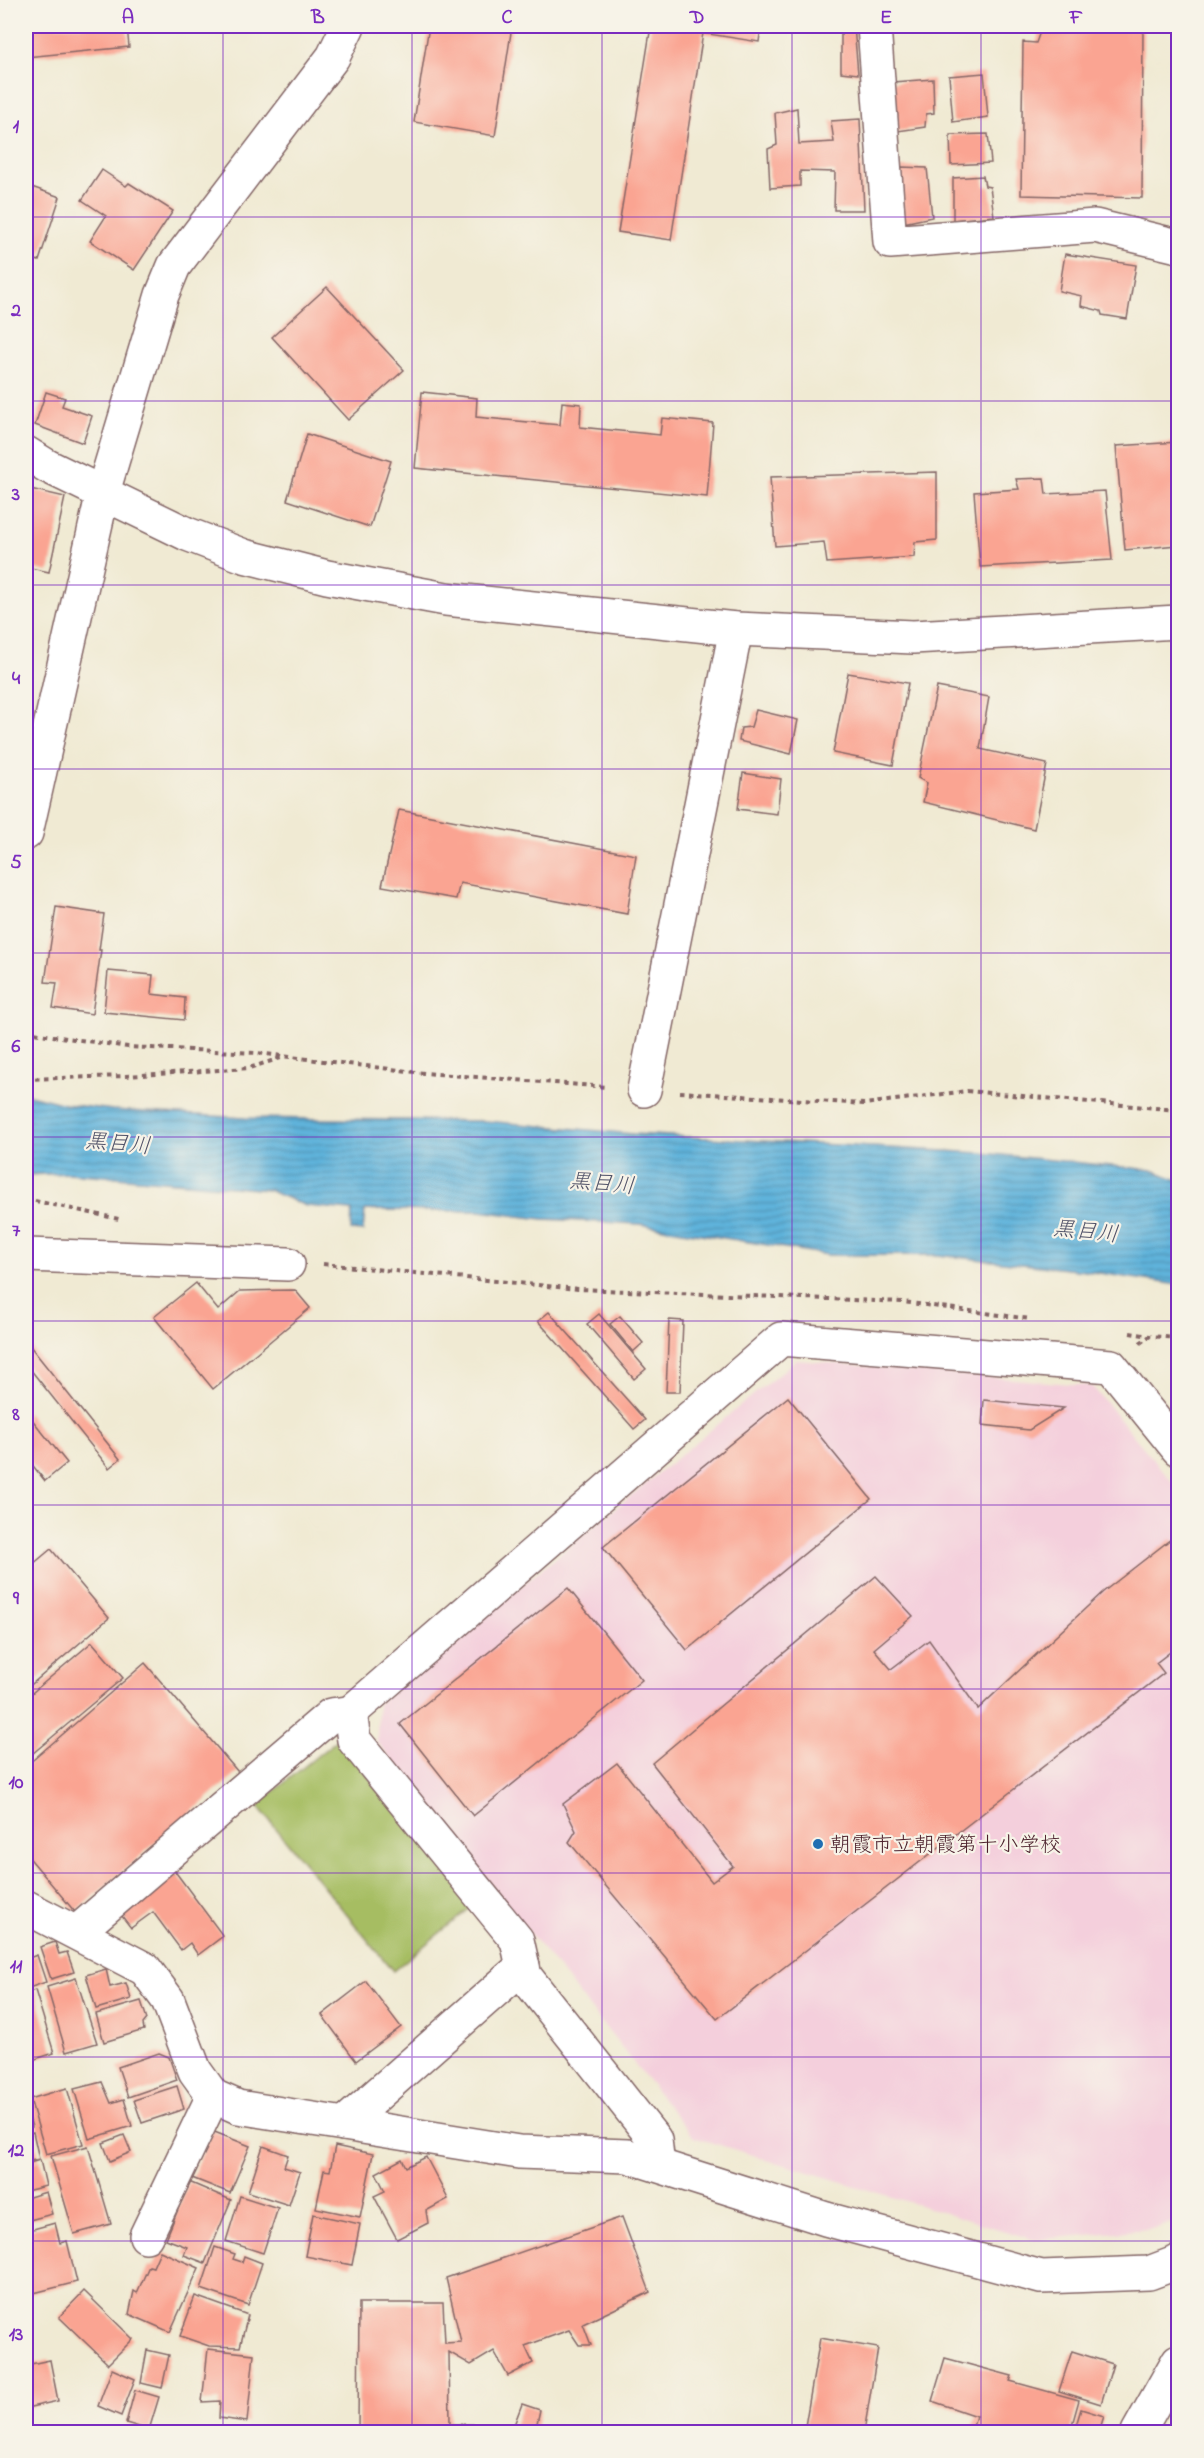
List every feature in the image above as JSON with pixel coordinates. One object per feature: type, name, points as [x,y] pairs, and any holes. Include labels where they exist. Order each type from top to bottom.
[{"type":"street","points":[[26,833],[103,492],[162,295],[174,266],[333,57],[348,26]]},
{"type":"street","points":[[874,26],[890,242],[1095,226],[1179,246]]},
{"type":"street","points":[[26,453],[187,534],[244,556],[327,577],[446,599],[736,629],[913,638],[1179,622]]},
{"type":"street","points":[[644,1090],[736,629]]},
{"type":"street","points":[[26,1256],[288,1264]]},
{"type":"street","points":[[77,1932],[331,1715],[350,1713],[781,1339],[1111,1366],[1179,1449]]},
{"type":"street","points":[[350,1713],[354,1740],[517,1940],[525,1976],[655,2140],[658,2165]]},
{"type":"street","points":[[26,1907],[145,1969],[168,2000],[195,2071],[213,2096],[238,2107],[519,2152],[628,2156],[826,2219],[1041,2277],[1149,2273],[1179,2262]]},
{"type":"street","points":[[344,2124],[523,1966]]},
{"type":"street","points":[[146,2236],[213,2096]]},
{"type":"street","points":[[1138,2433],[1179,2361]]},
{"type":"path","points":[[26,1032],[128,1047],[285,1056],[424,1073],[644,1090],[864,1104],[967,1091],[1179,1110]]},
{"type":"path","points":[[26,1079],[115,1077],[249,1068],[285,1056]]},
{"type":"path","points":[[288,1264],[326,1264],[578,1289],[903,1302],[1032,1320]]},
{"type":"path","points":[[1126,1333],[1150,1336]]},
{"type":"shaded area","name":"朝霞市立朝霞第十小学校","points":[[796,1360],[1092,1386],[1178,1489],[1178,2220],[1158,2228],[1035,2240],[693,2137],[377,1742],[378,1704]]},
{"type":"green space","points":[[338,1739],[474,1905],[393,1971],[257,1805]]},
{"type":"water","name":"黒目川","points":[[26,1094],[65,1104],[112,1110],[245,1118],[485,1121],[633,1134],[981,1153],[1152,1170],[1178,1180],[1178,1285],[1086,1271],[938,1255],[828,1255],[640,1224],[543,1219],[480,1211],[365,1210],[363,1231],[351,1230],[352,1210],[306,1206],[268,1190],[69,1173],[26,1175]]},
{"type":"building","points":[[26,26],[127,26],[129,47],[26,57]]},
{"type":"building","points":[[429,26],[512,26],[495,136],[414,122]]},
{"type":"building","points":[[651,26],[761,26],[759,42],[703,33],[671,240],[618,232]]},
{"type":"building","points":[[841,26],[854,26],[858,74],[841,72]]},
{"type":"building","points":[[909,26],[928,26],[928,29],[910,30]]},
{"type":"building","points":[[1042,26],[1143,26],[1142,198],[1021,195],[1023,42],[1036,43]]},
{"type":"building","points":[[984,73],[988,117],[953,122],[949,76]]},
{"type":"building","points":[[933,79],[934,113],[926,114],[925,127],[898,131],[893,82]]},
{"type":"building","points":[[797,108],[799,144],[834,142],[831,121],[860,119],[864,210],[834,210],[835,172],[800,171],[800,186],[770,188],[768,149],[777,145],[775,113]]},
{"type":"building","points":[[988,134],[991,163],[951,165],[950,135]]},
{"type":"building","points":[[901,167],[927,168],[932,217],[903,223]]},
{"type":"building","points":[[102,170],[126,186],[129,183],[173,211],[134,270],[90,241],[106,216],[82,200]]},
{"type":"building","points":[[983,176],[985,186],[990,187],[994,216],[953,220],[953,178]]},
{"type":"building","points":[[26,185],[60,197],[39,261],[26,257]]},
{"type":"building","points":[[1065,254],[1136,265],[1127,319],[1102,315],[1101,311],[1081,306],[1082,296],[1059,291]]},
{"type":"building","points":[[327,287],[404,370],[348,420],[272,337]]},
{"type":"building","points":[[46,392],[65,398],[62,406],[92,416],[83,443],[35,425]]},
{"type":"building","points":[[422,392],[477,398],[476,417],[560,425],[562,402],[581,404],[580,427],[660,435],[662,418],[713,423],[707,497],[415,468]]},
{"type":"building","points":[[307,434],[391,461],[370,527],[287,500]]},
{"type":"building","points":[[1178,442],[1177,545],[1125,550],[1116,446]]},
{"type":"building","points":[[937,472],[937,540],[915,542],[914,557],[827,563],[824,542],[775,546],[770,477]]},
{"type":"building","points":[[1044,478],[1046,494],[1105,491],[1112,560],[980,567],[974,492],[1019,489],[1016,479]]},
{"type":"building","points":[[26,488],[65,497],[49,572],[26,567]]},
{"type":"building","points":[[848,673],[908,683],[893,765],[833,753]]},
{"type":"building","points":[[937,687],[989,697],[980,749],[1047,764],[1034,829],[923,802],[927,783],[918,778]]},
{"type":"building","points":[[756,710],[798,720],[791,754],[739,741],[741,728],[751,727]]},
{"type":"building","points":[[743,773],[781,779],[777,814],[738,809]]},
{"type":"building","points":[[399,810],[636,855],[627,914],[460,883],[456,899],[382,886]]},
{"type":"building","points":[[56,907],[104,914],[92,1014],[53,1008],[57,983],[45,982]]},
{"type":"building","points":[[108,971],[153,975],[151,994],[185,998],[184,1020],[104,1012]]},
{"type":"building","points":[[196,1283],[218,1310],[240,1291],[295,1290],[310,1308],[213,1389],[154,1317]]},
{"type":"building","points":[[549,1312],[645,1420],[634,1429],[538,1321]]},
{"type":"building","points":[[599,1314],[646,1369],[634,1379],[587,1324]]},
{"type":"building","points":[[620,1316],[643,1343],[633,1352],[610,1324]]},
{"type":"building","points":[[669,1320],[683,1321],[680,1392],[666,1392]]},
{"type":"building","points":[[26,1341],[120,1459],[109,1468],[26,1364]]},
{"type":"building","points":[[788,1397],[871,1499],[687,1650],[603,1547]]},
{"type":"building","points":[[984,1400],[1064,1408],[1029,1430],[982,1425]]},
{"type":"building","points":[[26,1412],[67,1463],[45,1481],[26,1457]]},
{"type":"building","points":[[1171,1539],[1178,1548],[1178,1646],[1156,1663],[1164,1673],[717,2019],[569,1842],[576,1831],[563,1804],[617,1763],[712,1882],[733,1866],[652,1763],[876,1576],[913,1616],[874,1649],[891,1669],[929,1640],[978,1709],[1103,1592]]},
{"type":"building","points":[[51,1549],[109,1618],[26,1689],[26,1570]]},
{"type":"building","points":[[568,1588],[642,1680],[473,1816],[400,1724]]},
{"type":"building","points":[[92,1642],[123,1678],[26,1759],[26,1698]]},
{"type":"building","points":[[145,1663],[238,1772],[75,1912],[26,1854],[26,1766]]},
{"type":"building","points":[[174,1870],[223,1936],[198,1955],[190,1943],[181,1950],[153,1912],[131,1928],[118,1911]]},
{"type":"building","points":[[55,1942],[59,1954],[67,1952],[74,1972],[51,1979],[40,1947]]},
{"type":"building","points":[[37,1955],[46,1982],[26,1989],[26,1959]]},
{"type":"building","points":[[106,1969],[110,1987],[126,1983],[131,1999],[96,2009],[86,1975]]},
{"type":"building","points":[[76,1978],[97,2043],[66,2052],[47,1987]]},
{"type":"building","points":[[366,1981],[401,2027],[356,2061],[322,2015]]},
{"type":"building","points":[[35,1990],[54,2053],[26,2062],[26,1993]]},
{"type":"building","points":[[141,2001],[147,2019],[143,2024],[144,2030],[104,2042],[96,2014]]},
{"type":"building","points":[[159,2053],[169,2057],[177,2080],[128,2097],[118,2067]]},
{"type":"building","points":[[102,2082],[111,2103],[124,2099],[132,2126],[89,2139],[74,2089]]},
{"type":"building","points":[[177,2086],[184,2109],[142,2123],[134,2100]]},
{"type":"building","points":[[67,2088],[83,2144],[46,2154],[30,2099]]},
{"type":"building","points":[[26,2106],[32,2127],[26,2129]]},
{"type":"building","points":[[212,2131],[250,2146],[230,2193],[192,2178]]},
{"type":"building","points":[[33,2132],[39,2159],[26,2162],[26,2134]]},
{"type":"building","points":[[124,2135],[131,2152],[110,2161],[103,2143]]},
{"type":"building","points":[[88,2146],[111,2224],[74,2234],[51,2156]]},
{"type":"building","points":[[263,2146],[288,2155],[284,2167],[300,2172],[289,2205],[248,2192]]},
{"type":"building","points":[[335,2146],[373,2154],[360,2217],[316,2208],[324,2170],[330,2171]]},
{"type":"building","points":[[426,2157],[448,2199],[426,2211],[428,2223],[397,2239],[374,2196],[385,2191],[376,2173],[402,2159],[406,2167]]},
{"type":"building","points":[[40,2160],[46,2186],[26,2191],[26,2164]]},
{"type":"building","points":[[189,2182],[231,2200],[205,2263],[184,2255],[187,2247],[166,2239]]},
{"type":"building","points":[[46,2192],[52,2214],[26,2221],[26,2198]]},
{"type":"building","points":[[240,2196],[278,2208],[263,2253],[226,2241]]},
{"type":"building","points":[[313,2214],[360,2224],[352,2265],[305,2256]]},
{"type":"building","points":[[622,2217],[650,2292],[583,2324],[591,2345],[579,2345],[569,2330],[525,2346],[533,2363],[508,2376],[494,2351],[471,2365],[449,2352],[450,2424],[514,2425],[522,2404],[540,2410],[535,2432],[358,2432],[359,2303],[443,2303],[445,2343],[461,2342],[446,2278]]},
{"type":"building","points":[[55,2223],[60,2243],[67,2241],[77,2282],[26,2295],[26,2231]]},
{"type":"building","points":[[215,2247],[235,2254],[233,2259],[242,2262],[244,2256],[262,2263],[248,2305],[201,2289]]},
{"type":"building","points":[[160,2251],[199,2268],[170,2332],[129,2314],[134,2291],[137,2293],[149,2266],[153,2267]]},
{"type":"building","points":[[84,2291],[133,2339],[108,2364],[59,2317]]},
{"type":"building","points":[[195,2296],[248,2315],[240,2347],[209,2346],[180,2336]]},
{"type":"building","points":[[820,2338],[878,2348],[864,2432],[804,2432]]},
{"type":"building","points":[[208,2349],[254,2354],[247,2422],[219,2418],[220,2401],[202,2402]]},
{"type":"building","points":[[147,2350],[169,2355],[162,2388],[141,2383]]},
{"type":"building","points":[[1072,2351],[1113,2364],[1101,2404],[1059,2391]]},
{"type":"building","points":[[945,2358],[1012,2376],[1010,2381],[1079,2400],[1070,2432],[971,2432],[976,2416],[932,2401]]},
{"type":"building","points":[[50,2360],[58,2401],[26,2408],[26,2365]]},
{"type":"building","points":[[112,2369],[135,2379],[121,2416],[98,2406]]},
{"type":"building","points":[[135,2390],[159,2397],[149,2430],[126,2423]]},
{"type":"building","points":[[1178,2401],[1178,2430],[1177,2430],[1173,2403]]},
{"type":"building","points":[[1081,2409],[1104,2416],[1099,2432],[1074,2432]]},
{"type":"place","name":"朝霞市立朝霞第十小学校","points":[[818,1844]]}]
